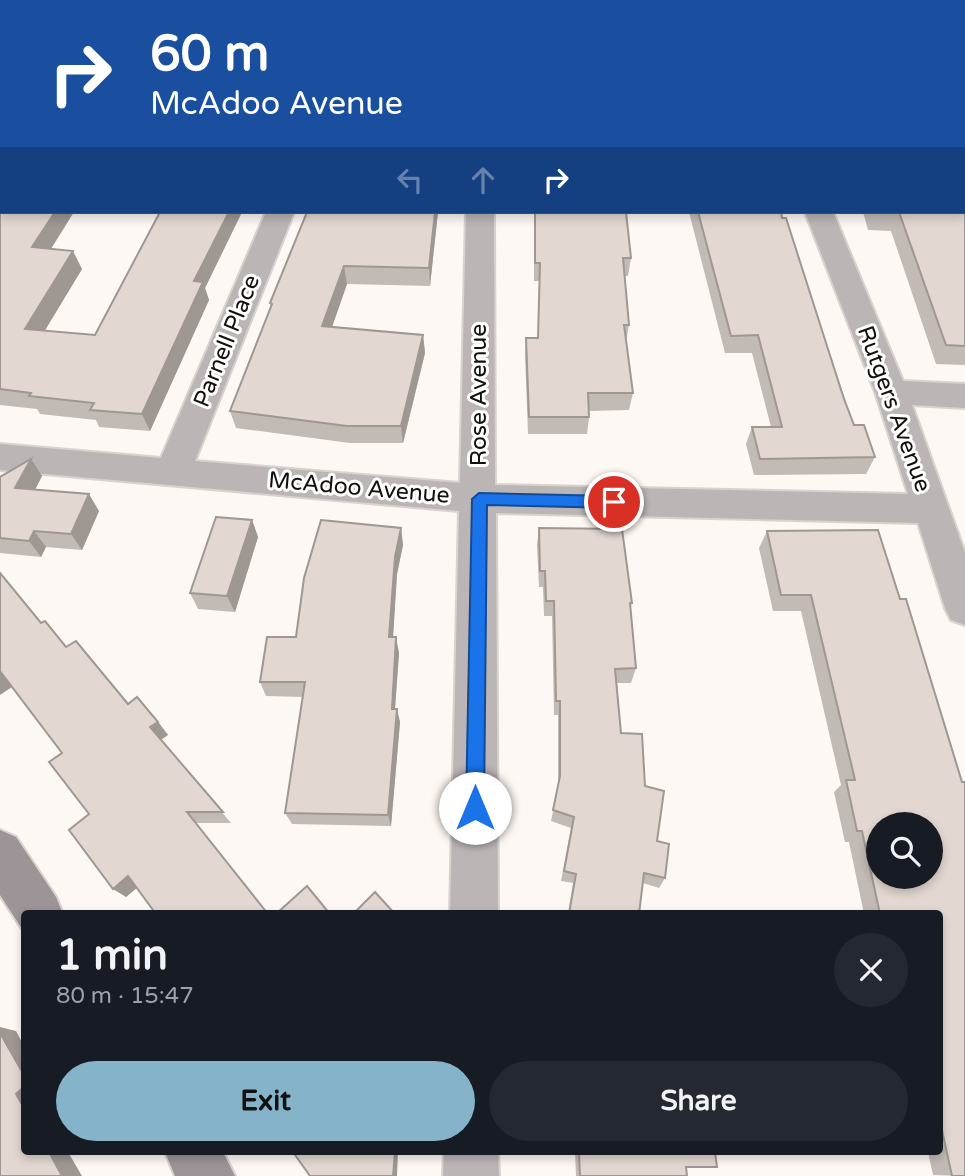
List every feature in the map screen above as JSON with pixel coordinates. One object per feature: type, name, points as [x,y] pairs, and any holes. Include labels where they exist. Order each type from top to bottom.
[{"type":"street","name":"Parnell Place","points":[[173,471],[279,214]]},
{"type":"street","name":"Rose Avenue","points":[[474,910],[480,214]]},
{"type":"street","name":"Rutgers Avenue","points":[[820,214],[891,392],[965,608]]},
{"type":"street","points":[[891,392],[965,396]]},
{"type":"street","name":"McAdoo Avenue","points":[[0,457],[479,499],[929,509]]},
{"type":"street","points":[[0,853],[36,910]]},
{"type":"street","points":[[194,1155],[207,1176]]},
{"type":"street","points":[[471,1155],[471,1176]]},
{"type":"building","points":[[0,214],[54,214],[32,247],[73,251],[25,329],[95,335],[159,214],[228,214],[194,281],[203,282],[142,414],[90,410],[94,403],[29,396],[31,393],[0,389]]},
{"type":"building","points":[[306,214],[435,214],[429,268],[344,266],[322,326],[423,335],[401,426],[347,426],[230,411],[272,304],[270,303]]},
{"type":"building","points":[[535,214],[626,214],[631,258],[623,258],[629,325],[624,325],[633,393],[588,393],[589,417],[529,417],[526,338],[538,338],[540,263],[535,263]]},
{"type":"building","points":[[699,214],[781,214],[782,218],[786,218],[854,425],[864,425],[875,457],[760,459],[752,427],[782,427],[758,335],[731,336]]},
{"type":"building","points":[[900,214],[965,214],[965,346],[946,345]]},
{"type":"building","points":[[31,459],[15,488],[89,494],[71,534],[34,531],[29,541],[0,538],[0,477]]},
{"type":"building","points":[[216,517],[252,520],[227,596],[190,593]]},
{"type":"building","points":[[321,520],[401,528],[395,557],[389,637],[396,637],[392,709],[397,709],[388,815],[285,813],[305,682],[260,682],[267,637],[296,637],[304,578]]},
{"type":"building","points":[[539,528],[622,529],[632,603],[636,668],[615,669],[621,733],[642,734],[645,786],[664,791],[657,841],[669,844],[665,878],[644,873],[639,910],[570,910],[576,874],[564,871],[574,817],[553,810],[560,776],[560,701],[556,701],[554,601],[546,601],[545,571],[540,571]]},
{"type":"building","points":[[878,530],[900,599],[906,599],[962,782],[965,782],[965,1176],[952,1176],[943,1135],[943,910],[879,910],[875,889],[943,889],[943,812],[866,812],[866,849],[862,831],[857,831],[846,780],[855,780],[811,595],[781,595],[767,531]]},
{"type":"building","points":[[0,573],[41,623],[45,621],[66,647],[76,641],[128,704],[137,697],[158,722],[150,727],[223,812],[187,812],[265,910],[153,910],[128,876],[113,889],[69,830],[89,814],[49,762],[62,753],[0,671]]},
{"type":"building","points":[[307,886],[327,910],[280,910]]},
{"type":"building","points":[[375,892],[391,910],[357,910]]},
{"type":"building","points":[[0,1033],[21,1070],[21,1090],[16,1094],[21,1103],[21,1155],[51,1155],[62,1176],[0,1176]]},
{"type":"building","points":[[295,1155],[395,1155],[393,1176],[310,1176]]},
{"type":"building","points":[[579,1155],[715,1155],[717,1167],[686,1167],[687,1176],[580,1176]]},
{"type":"route","points":[[475,808],[479,499],[614,502]]}]
